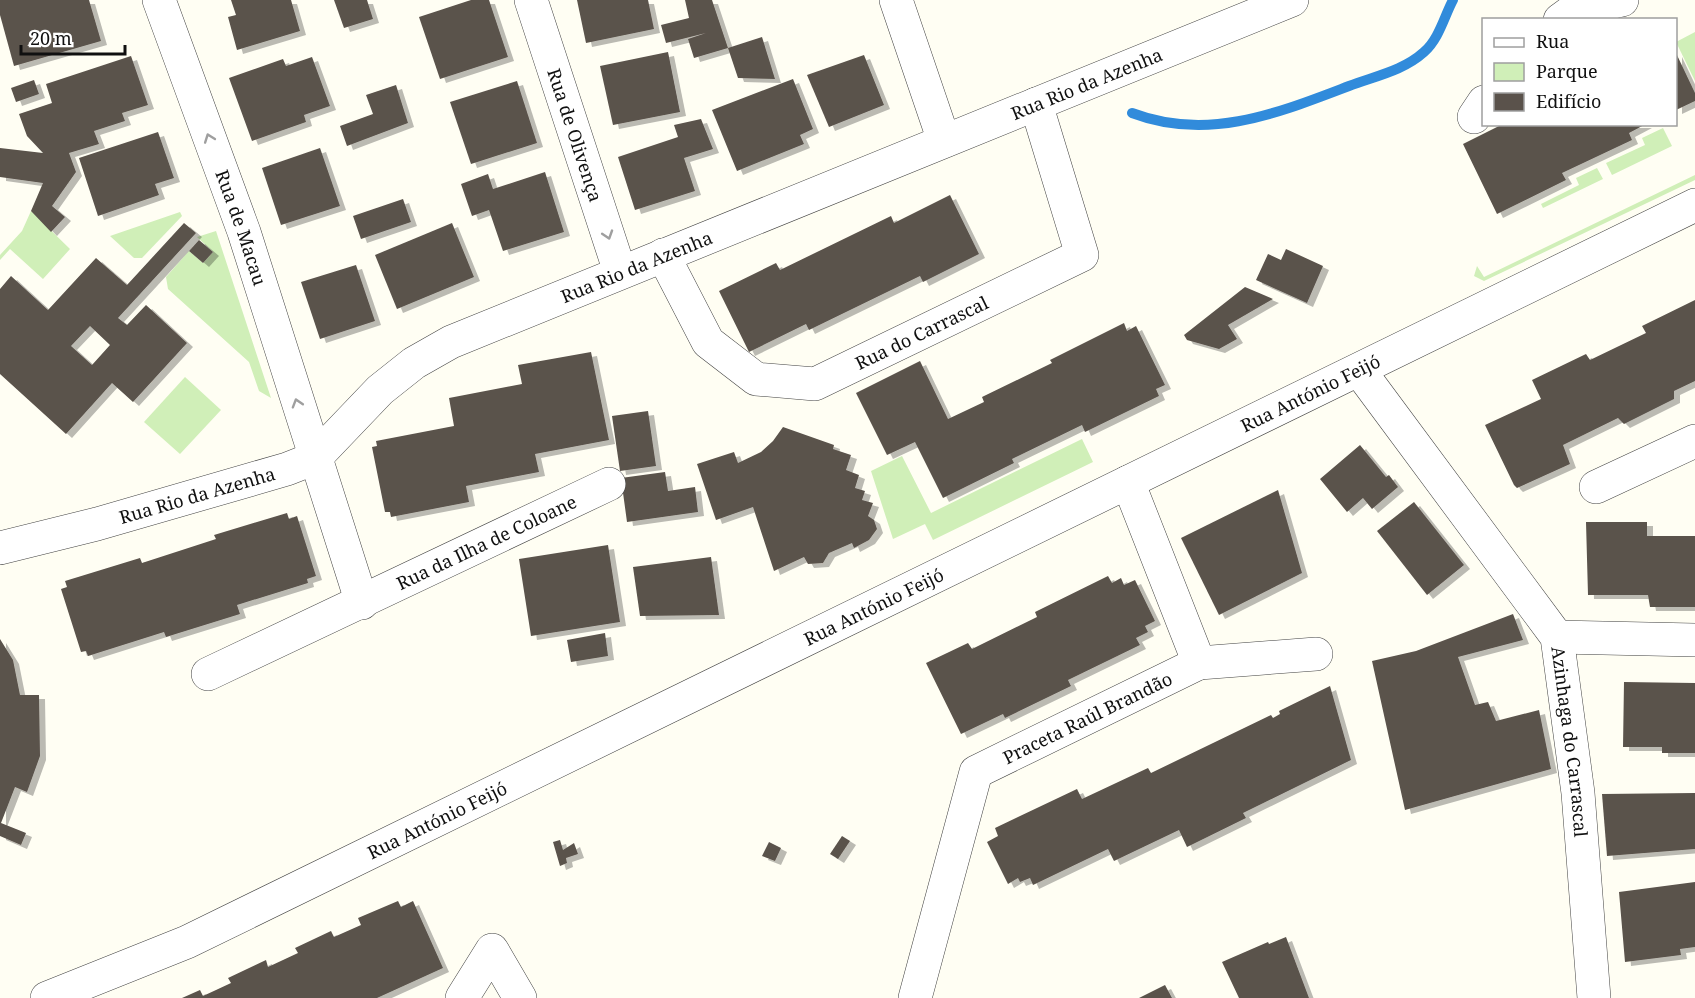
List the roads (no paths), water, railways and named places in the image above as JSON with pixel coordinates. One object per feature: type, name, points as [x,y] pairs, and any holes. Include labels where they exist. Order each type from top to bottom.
[{"type":"street","name":"Rua de Macau","points":[[159,0],[244,232],[315,458]]},
{"type":"street","name":"Rua de Olivença","points":[[531,0],[620,272]]},
{"type":"street","points":[[896,0],[944,141]]},
{"type":"street","name":"Rua Rio da Azenha","points":[[0,548],[98,524],[287,469],[315,458],[380,390],[432,351],[620,272],[1293,0]]},
{"type":"street","points":[[1563,18],[1571,12],[1622,0]]},
{"type":"street","name":"Rua do Carrascal","points":[[663,255],[708,342],[756,379],[815,384],[1082,255],[1036,104]]},
{"type":"street","name":"Rua António Feijó","points":[[47,998],[187,942],[1695,205]]},
{"type":"street","name":"Azinhaga do Carrascal","points":[[1359,370],[1557,637],[1578,794],[1594,998]]},
{"type":"street","points":[[1596,487],[1695,441]]},
{"type":"street","points":[[315,458],[362,603]]},
{"type":"street","points":[[1128,482],[1199,663]]},
{"type":"street","name":"Rua da Ilha de Coloane","points":[[208,674],[609,484]]},
{"type":"street","points":[[1557,637],[1695,640]]},
{"type":"street","name":"Praceta Raúl Brandão","points":[[915,998],[976,772],[1199,663],[1316,654]]},
{"type":"street","points":[[462,998],[492,950],[520,998]]},
{"type":"waterway","points":[[1132,113],[1160,121],[1188,125],[1215,124],[1242,120],[1296,106],[1388,72],[1416,59],[1434,41],[1453,0]]}]
